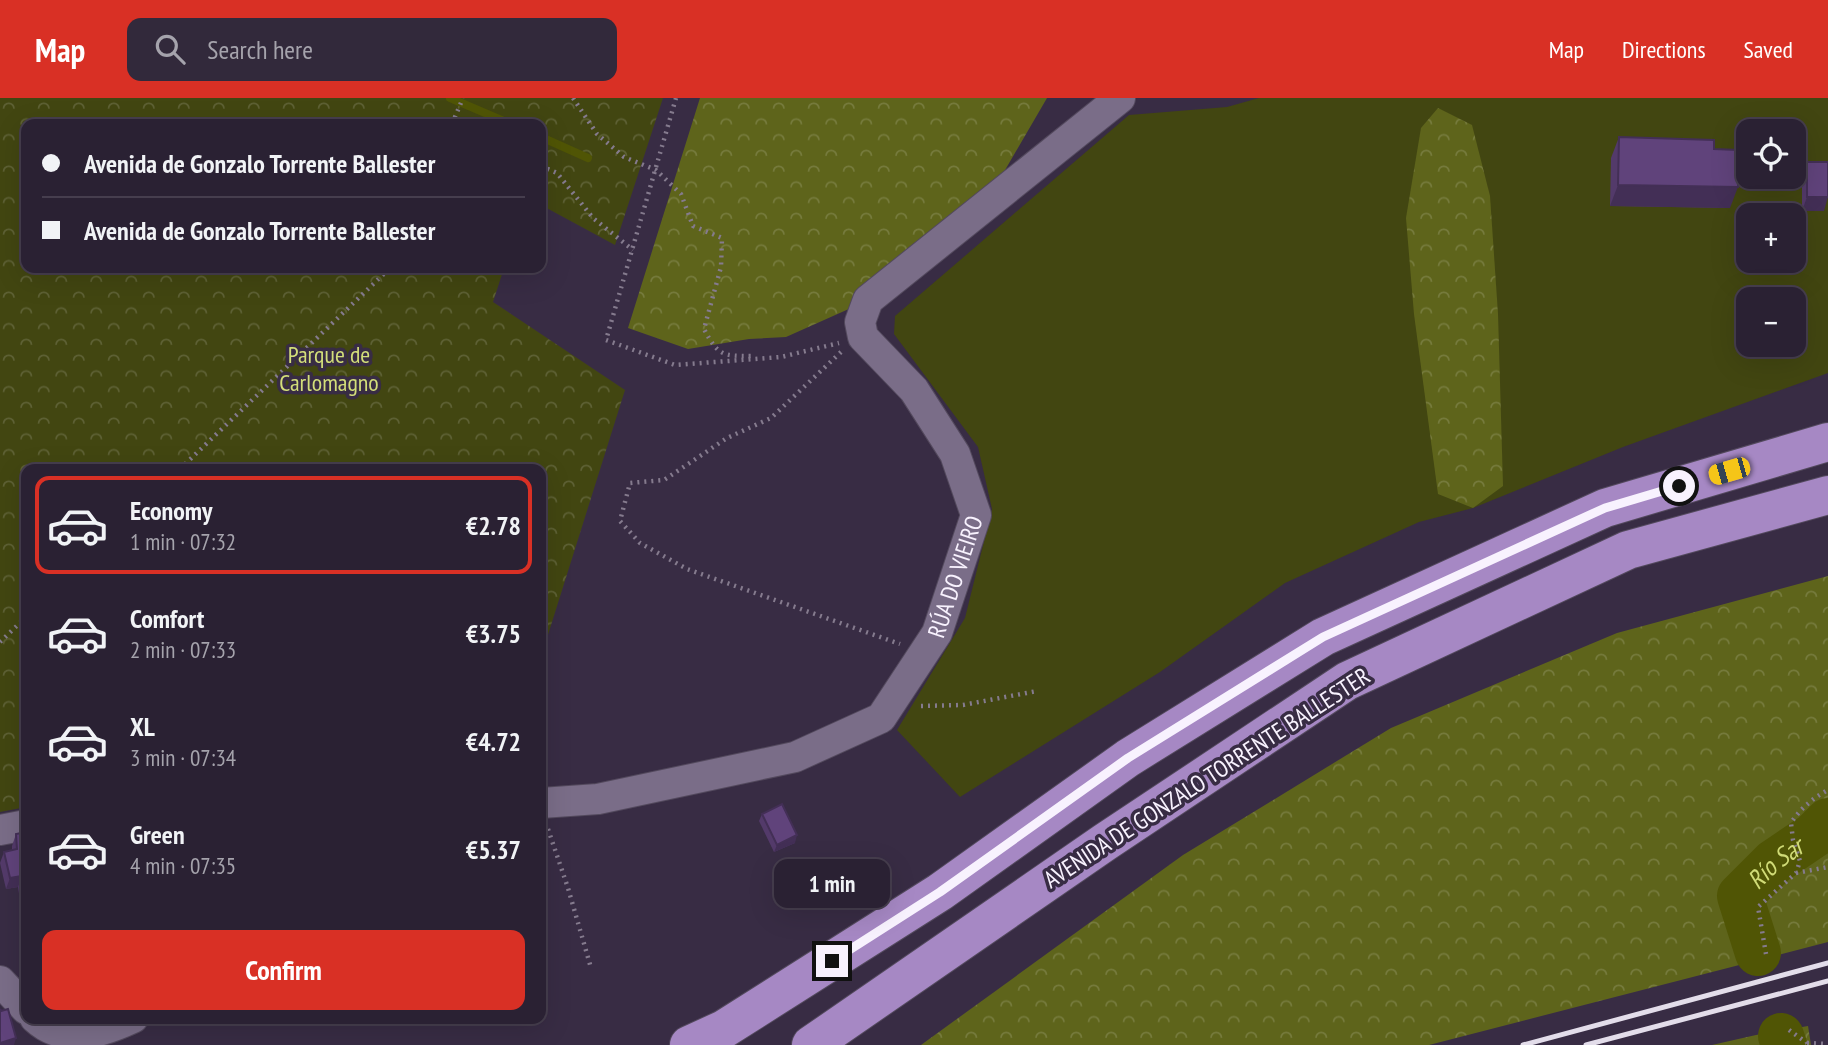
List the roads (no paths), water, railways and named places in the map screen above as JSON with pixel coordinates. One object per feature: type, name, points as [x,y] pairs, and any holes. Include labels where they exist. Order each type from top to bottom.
[{"type":"highway","points":[[689,1045],[724,1029],[929,899],[1128,758],[1323,637],[1605,508],[1828,442]]},
{"type":"highway","name":"AVENIDA DE GONZALO TORRENTE BALLESTER","points":[[811,1045],[1105,842],[1346,681],[1628,550],[1828,495]]},
{"type":"street","name":"RÚA DO VIEIRO","points":[[546,810],[795,757],[881,718],[937,633],[976,516],[955,454],[914,390],[863,337],[860,322],[868,300],[1120,98]]},
{"type":"street","points":[[0,830],[21,826]]},
{"type":"street","points":[[0,981],[21,1004]]},
{"type":"street","points":[[41,1024],[63,1036],[87,1036],[122,1024]]},
{"type":"waterway","points":[[450,98],[499,119]]},
{"type":"waterway","points":[[546,139],[588,158]]},
{"type":"waterway","name":"Río Sar","points":[[1758,953],[1740,896],[1774,862],[1814,835],[1828,821]]},
{"type":"waterway","name":"Río Sar","points":[[1781,1036],[1784,1045]]},
{"type":"railway","points":[[1523,1045],[1828,963]]},
{"type":"railway","points":[[1586,1045],[1828,981]]},
{"type":"park label","name":"Parque de Carlomagno","points":[[329,369]]}]
